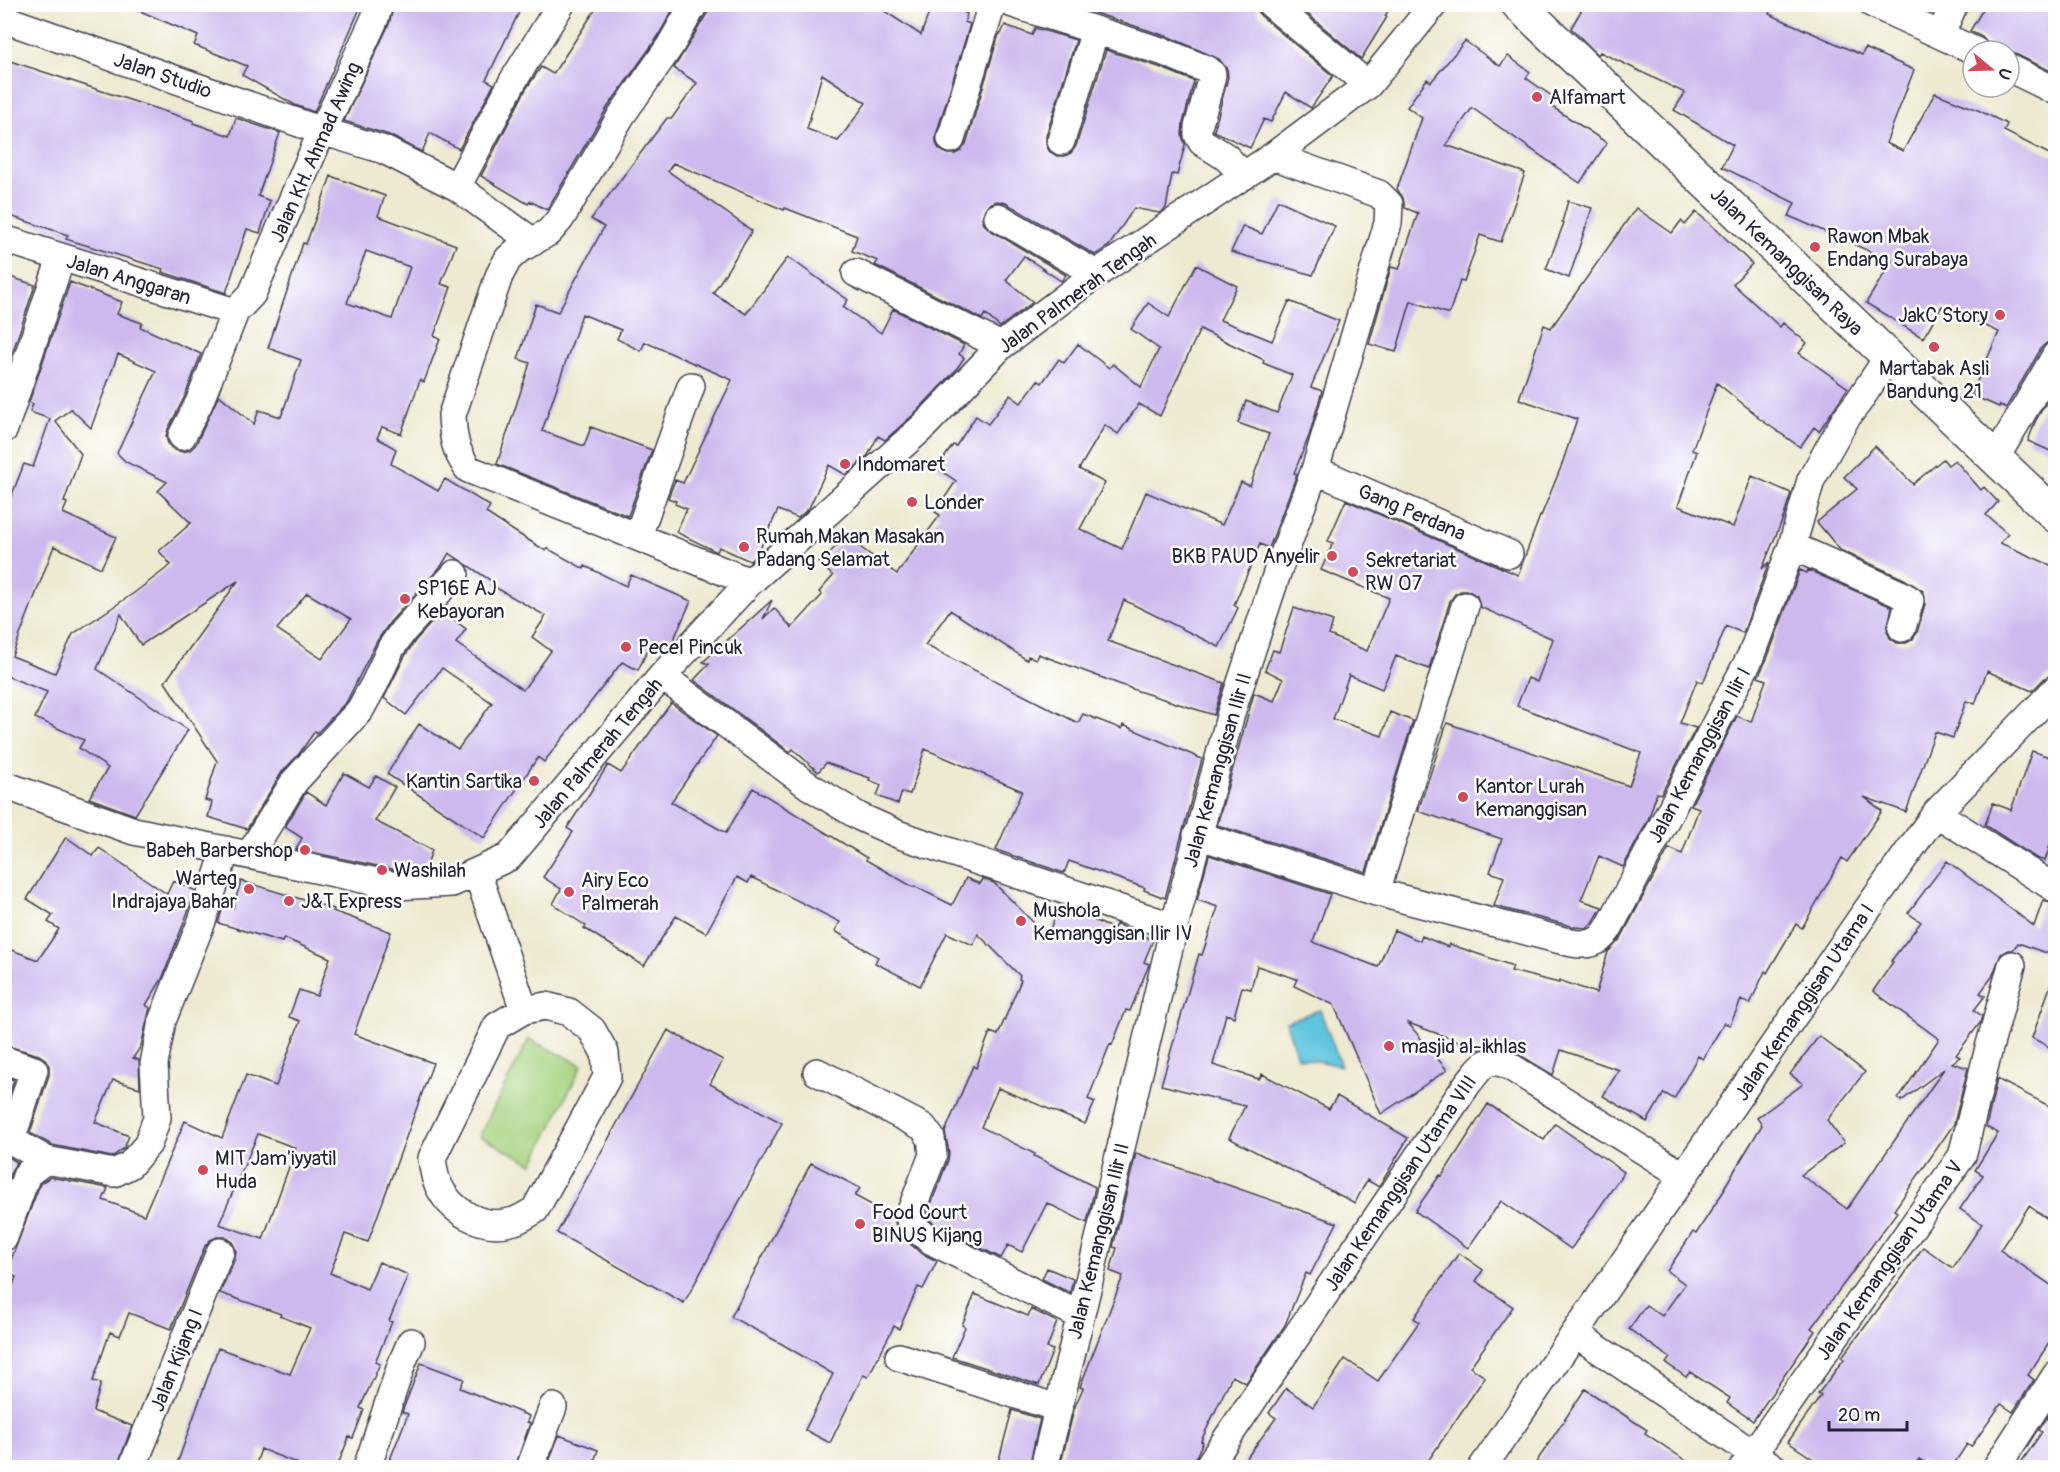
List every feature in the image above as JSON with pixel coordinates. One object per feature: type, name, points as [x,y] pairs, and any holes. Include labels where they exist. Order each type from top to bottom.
[{"type":"main road","name":"Jalan Kemanggisan Raya","points":[[1518,4],[2055,516]]},
{"type":"street","name":"Jalan KH. Ahmad Awing","points":[[182,436],[341,93],[375,18],[379,4]]},
{"type":"street","points":[[457,187],[513,81],[561,4]]},
{"type":"street","points":[[694,4],[670,46],[621,116],[561,218],[549,232],[513,255],[499,276],[452,415],[453,436],[457,453],[468,469],[750,582]]},
{"type":"street","points":[[951,139],[992,4]]},
{"type":"street","points":[[1013,4],[1164,52],[1208,70],[1212,74],[1198,135],[1202,142],[1226,157],[1244,176]]},
{"type":"street","points":[[1271,4],[1368,86]]},
{"type":"street","name":"Jalan Palmerah Tengah","points":[[4,785],[134,831],[396,886],[452,883],[509,856],[662,676],[750,582],[924,426],[1001,346],[1096,274],[1274,156],[1368,86],[1434,4]]},
{"type":"street","points":[[1873,4],[1961,44]]},
{"type":"street","points":[[1941,34],[1954,4]]},
{"type":"street","name":"Jalan Studio","points":[[4,20],[322,131],[384,150],[457,187],[533,242]]},
{"type":"street","points":[[1061,141],[1095,31]]},
{"type":"street","points":[[2021,74],[2055,91]]},
{"type":"street","name":"Jalan Kemanggisan Ilir II","points":[[1044,1467],[1197,835],[1231,713],[1278,570],[1315,470],[1388,223],[1389,204],[1379,194],[1274,156]]},
{"type":"street","points":[[998,217],[1096,274]]},
{"type":"street","name":"Jalan Anggaran","points":[[4,239],[61,258],[242,305]]},
{"type":"street","points":[[4,429],[61,258]]},
{"type":"street","points":[[856,273],[1001,346]]},
{"type":"street","points":[[1995,459],[2055,355]]},
{"type":"street","name":"Jalan Kemanggisan Ilir I","points":[[1376,892],[1572,943],[1591,944],[1601,940],[1752,654],[1792,546],[1811,480],[1846,418],[1888,357]]},
{"type":"street","points":[[638,536],[691,386]]},
{"type":"street","name":"Gang Perdana","points":[[1315,470],[1509,554]]},
{"type":"street","points":[[1792,546],[1910,600],[1902,628]]},
{"type":"street","points":[[4,1060],[34,1070],[11,1140],[46,1160],[114,1173],[130,1165],[148,1144],[157,1118],[154,1064],[162,1021],[202,921],[238,852],[294,782],[360,710],[391,648],[403,631],[455,574]]},
{"type":"street","points":[[1197,835],[1376,892],[1465,606]]},
{"type":"street","points":[[662,676],[809,786],[860,817],[900,835],[1174,927]]},
{"type":"street","name":"Jalan Kemanggisan Utama I","points":[[1482,1467],[1576,1334],[1862,916],[1936,813],[2055,689]]},
{"type":"street","points":[[1936,813],[2055,889]]},
{"type":"street","points":[[477,872],[524,1010]]},
{"type":"street","name":"Jalan Kemanggisan Utama V","points":[[1757,1463],[1962,1156],[2012,965]]},
{"type":"street","points":[[546,1006],[569,1012],[592,1029],[605,1053],[607,1077],[535,1210],[513,1221],[492,1224],[467,1217],[452,1206],[436,1181],[432,1158],[497,1026],[524,1010],[546,1006]]},
{"type":"street","name":"Jalan Kemanggisan Utama VIII","points":[[1207,1467],[1468,1083],[1485,1062],[1506,1064],[1684,1176]]},
{"type":"street","points":[[817,1072],[923,1127],[931,1138],[933,1155],[909,1216],[912,1226],[950,1251],[1079,1315]]},
{"type":"street","points":[[4,1237],[27,1174],[46,1160]]},
{"type":"street","name":"Jalan Kijang I","points":[[132,1467],[220,1252]]},
{"type":"street","points":[[1576,1334],[1757,1463]]},
{"type":"street","points":[[367,1467],[411,1342]]},
{"type":"street","points":[[899,1357],[1048,1405],[1057,1410]]},
{"type":"street","points":[[1996,1467],[2055,1375]]},
{"type":"street","points":[[530,1467],[553,1407]]},
{"type":"green space","points":[[529,1039],[582,1065],[533,1164],[479,1136]]},
{"type":"water","points":[[1320,1010],[1341,1066],[1297,1057],[1286,1022]]},
{"type":"building","points":[[124,4],[362,4],[314,112],[295,105],[242,75],[247,66],[194,45],[198,36]]},
{"type":"building","points":[[394,4],[523,4],[486,80],[494,84],[459,149],[430,133],[422,152],[389,135],[344,121],[389,24]]},
{"type":"building","points":[[599,4],[676,4],[657,38],[607,108],[547,210],[530,201],[528,204],[481,176],[526,89],[541,67],[553,74]]},
{"type":"building","points":[[710,4],[874,4],[921,35],[932,4],[949,4],[967,14],[965,22],[970,24],[936,135],[939,149],[947,154],[961,151],[966,144],[999,34],[1005,25],[1032,35],[1035,28],[1076,40],[1046,136],[1049,151],[1057,156],[1071,153],[1076,146],[1106,50],[1194,81],[1183,123],[1182,135],[1185,145],[1177,175],[1172,174],[1166,208],[1159,213],[1134,208],[1109,246],[1095,255],[1006,203],[997,201],[985,209],[982,218],[990,230],[1066,275],[1061,281],[1024,256],[1006,280],[1033,302],[1000,327],[985,314],[982,319],[875,265],[878,261],[852,251],[857,236],[785,208],[784,210],[673,163],[668,171],[752,231],[713,293],[746,314],[788,257],[848,300],[843,307],[881,333],[893,309],[964,345],[959,354],[964,358],[955,371],[913,415],[885,440],[878,436],[868,455],[846,475],[829,465],[809,508],[798,518],[778,510],[758,553],[750,561],[719,547],[717,552],[676,532],[687,509],[668,498],[675,480],[683,483],[732,380],[645,342],[641,351],[617,339],[621,330],[582,314],[542,431],[584,446],[591,427],[652,450],[628,516],[497,464],[530,363],[518,359],[536,304],[558,312],[604,227],[591,219],[667,118],[672,118],[697,83],[674,68],[708,12]],"holes":[[[822,74],[866,103],[838,141],[807,129]]]},
{"type":"building","points":[[1067,4],[1256,4],[1256,10],[1261,16],[1333,76],[1311,108],[1286,92],[1271,122],[1264,119],[1250,148],[1214,131],[1228,77],[1227,69],[1219,59],[1169,37]]},
{"type":"building","points":[[1296,4],[1392,4],[1385,16],[1387,17],[1361,59]]},
{"type":"building","points":[[1585,4],[1774,4],[1769,14],[1862,55],[1865,48],[1914,70],[1886,143],[1903,151],[1935,93],[2007,124],[2004,131],[2055,157],[2055,339],[2042,347],[2006,408],[1971,395],[1999,332],[1942,306],[1923,338],[1866,303],[1892,261],[1789,216],[1795,203],[1722,167],[1733,145],[1674,110],[1685,93],[1600,52],[1598,55],[1571,28]]},
{"type":"building","points":[[1986,4],[2055,4],[2055,73],[2021,57],[2021,39],[1984,39],[1970,31]]},
{"type":"building","points":[[1465,41],[1500,66],[1508,56],[1530,72],[1526,78],[1556,99],[1551,106],[1607,143],[1580,183],[1472,108],[1446,145],[1525,173],[1501,242],[1480,235],[1464,282],[1460,281],[1449,314],[1411,301],[1396,352],[1369,344],[1391,267],[1399,269],[1418,213],[1405,208],[1403,198],[1397,189],[1422,118],[1407,107],[1427,79],[1431,82]]},
{"type":"building","points":[[4,59],[194,121],[193,123],[230,136],[236,118],[280,133],[258,196],[270,201],[260,233],[247,229],[226,293],[162,272],[163,269],[66,239],[68,235],[4,214]]},
{"type":"building","points":[[331,176],[385,196],[378,216],[456,245],[441,284],[451,287],[434,336],[440,339],[424,382],[420,380],[401,434],[382,427],[377,438],[396,449],[391,464],[438,491],[445,479],[490,506],[486,513],[546,551],[547,548],[584,569],[585,566],[626,586],[631,575],[691,601],[673,641],[668,646],[653,639],[638,670],[622,662],[544,762],[538,757],[484,838],[387,774],[419,724],[458,749],[492,703],[442,668],[406,715],[384,698],[415,641],[442,611],[466,629],[456,643],[523,690],[551,651],[532,637],[546,616],[491,585],[493,582],[449,553],[442,565],[390,622],[377,641],[347,701],[317,733],[315,731],[299,754],[282,772],[247,829],[208,817],[212,802],[205,800],[217,761],[165,682],[238,581],[141,645],[121,614],[97,669],[188,730],[135,815],[89,798],[108,768],[79,748],[84,740],[35,718],[47,692],[4,675],[4,515],[24,464],[33,467],[50,419],[30,412],[33,404],[29,402],[70,282],[122,302],[117,314],[142,323],[140,327],[201,354],[166,436],[168,444],[174,450],[183,452],[190,450],[196,444],[219,395],[254,424],[259,410],[281,417],[301,360],[268,348],[303,243],[306,244]],"holes":[[[366,251],[410,267],[392,319],[347,303]],[[118,354],[156,371],[117,453],[126,462],[167,482],[158,491],[191,523],[159,551],[171,565],[73,634],[55,673],[12,656],[54,546],[101,568],[116,537],[63,513],[67,503],[64,502],[81,454],[55,421],[71,409],[91,428]],[[307,593],[351,619],[322,659],[277,629]]]},
{"type":"building","points":[[1278,200],[1335,226],[1313,275],[1231,252],[1243,226],[1262,234]]},
{"type":"building","points":[[1568,201],[1592,208],[1569,278],[1546,269],[1564,223],[1562,222]]},
{"type":"building","points":[[1636,208],[1672,233],[1681,221],[1685,225],[1696,212],[1752,264],[1733,284],[1780,327],[1783,323],[1807,343],[1799,353],[1848,388],[1819,431],[1814,427],[1800,447],[1757,417],[1717,383],[1692,450],[1697,452],[1678,506],[1733,527],[1752,476],[1791,493],[1762,569],[1769,562],[1743,633],[1726,626],[1703,683],[1697,680],[1680,723],[1696,728],[1661,794],[1657,793],[1648,820],[1623,867],[1599,856],[1581,900],[1602,907],[1594,921],[1587,928],[1575,927],[1494,906],[1504,877],[1490,872],[1502,839],[1418,811],[1447,723],[1629,786],[1641,753],[1517,706],[1528,678],[1537,682],[1553,639],[1480,607],[1477,596],[1469,591],[1455,594],[1450,601],[1429,669],[1396,656],[1382,689],[1349,675],[1333,719],[1382,736],[1390,712],[1413,721],[1366,872],[1217,825],[1254,693],[1274,701],[1283,679],[1265,670],[1273,650],[1279,652],[1294,608],[1333,621],[1329,635],[1367,651],[1389,598],[1321,570],[1333,543],[1328,541],[1346,500],[1518,575],[1561,467],[1577,419],[1519,399],[1544,325],[1551,328]]},
{"type":"building","points":[[1196,265],[1237,286],[1220,320],[1272,341],[1289,301],[1339,321],[1311,387],[1322,391],[1309,436],[1294,473],[1297,474],[1269,548],[1260,544],[1234,605],[1238,608],[1219,647],[1124,600],[1108,641],[1224,683],[1214,715],[1138,691],[1038,654],[1036,659],[1028,656],[1027,660],[950,610],[925,645],[1078,723],[1083,714],[1122,729],[1123,725],[1202,759],[1165,898],[1144,890],[1145,888],[1069,861],[1064,873],[996,850],[1022,791],[925,749],[910,794],[902,792],[898,804],[877,796],[881,785],[869,780],[870,778],[826,763],[818,772],[793,749],[790,752],[694,680],[709,664],[703,662],[772,600],[763,619],[774,608],[792,628],[822,595],[819,592],[833,576],[819,563],[846,537],[897,574],[940,515],[935,512],[956,481],[937,468],[953,445],[956,446],[976,416],[988,424],[1010,395],[1021,403],[1038,380],[1042,383],[1059,359],[1064,363],[1078,344],[1109,368],[1113,364],[1141,387],[1159,349],[1131,329],[1148,303],[1169,317]],"holes":[[[1200,329],[1264,360],[1263,363],[1292,375],[1277,413],[1246,401],[1238,423],[1269,434],[1250,486],[1241,482],[1222,525],[1146,492],[1122,549],[1080,529],[1105,483],[1079,469],[1105,425],[1118,434],[1139,404],[1160,416]]]},
{"type":"building","points":[[4,275],[35,285],[4,378]]},
{"type":"building","points":[[2055,387],[2055,453],[2028,441],[2035,422]]},
{"type":"building","points":[[1875,446],[1913,484],[1943,459],[1948,465],[1955,460],[1981,490],[1984,487],[1998,502],[1986,515],[2008,534],[2000,543],[2055,567],[2055,674],[2045,678],[2032,691],[1987,671],[1975,704],[1966,701],[1953,738],[1935,732],[1906,812],[1864,797],[1882,811],[1847,862],[1842,858],[1802,928],[1796,924],[1767,973],[1765,971],[1750,1004],[1741,1000],[1730,1025],[1724,1023],[1703,1059],[1698,1056],[1674,1099],[1664,1093],[1647,1122],[1603,1096],[1619,1070],[1561,1050],[1553,1075],[1510,1049],[1493,1046],[1480,1049],[1408,1023],[1447,1070],[1381,1114],[1334,1005],[1294,986],[1297,979],[1257,966],[1251,989],[1242,987],[1234,1017],[1226,1014],[1213,1065],[1259,1079],[1262,1074],[1329,1109],[1337,1096],[1408,1138],[1379,1187],[1367,1180],[1355,1203],[1229,1138],[1245,1106],[1161,1085],[1199,954],[1202,955],[1218,907],[1197,900],[1209,855],[1330,894],[1313,942],[1378,967],[1394,930],[1420,941],[1422,936],[1448,947],[1449,944],[1513,966],[1511,971],[1559,983],[1559,980],[1596,993],[1608,952],[1621,938],[1669,848],[1682,854],[1699,808],[1691,805],[1737,716],[1751,722],[1766,680],[1758,677],[1767,659],[1800,570],[1807,573],[1808,570],[1892,607],[1887,631],[1890,638],[1897,643],[1912,640],[1917,633],[1925,604],[1923,591],[1904,579],[1840,550],[1817,522],[1857,489],[1844,477]]},
{"type":"building","points":[[671,703],[717,736],[671,802],[726,833],[753,788],[867,858],[866,860],[913,887],[952,905],[966,878],[980,884],[983,879],[994,883],[1047,936],[1060,906],[1114,929],[1116,924],[1153,940],[1144,962],[1149,964],[1148,967],[1130,1011],[1126,1010],[1112,1045],[1110,1044],[1088,1099],[1095,1102],[1085,1124],[998,1088],[981,1127],[1095,1187],[1087,1223],[1047,1203],[1022,1252],[1008,1245],[1001,1258],[940,1228],[926,1217],[948,1160],[945,1132],[973,1066],[976,1068],[990,1032],[998,1035],[1021,980],[1020,976],[978,934],[973,945],[947,933],[920,986],[875,963],[878,957],[835,931],[840,922],[751,877],[748,883],[737,877],[706,933],[676,916],[644,966],[584,928],[586,926],[553,904],[561,889],[543,877],[573,832],[567,828],[608,765],[621,773]]},
{"type":"building","points":[[2032,751],[2055,759],[2055,829],[2045,861],[2036,858],[1985,825],[1993,803],[2011,810]]},
{"type":"building","points":[[344,773],[369,787],[376,776],[395,787],[375,821],[432,850],[426,869],[397,870],[296,849],[302,838],[285,827],[306,792],[326,805]]},
{"type":"building","points":[[66,837],[93,856],[99,848],[167,894],[173,881],[196,891],[162,979],[146,1005],[150,1008],[141,1046],[133,1058],[139,1060],[140,1088],[113,1080],[95,1122],[129,1136],[124,1148],[112,1157],[52,1145],[30,1133],[49,1075],[49,1066],[39,1055],[4,1045],[4,947],[38,960],[59,929],[48,922],[53,915],[27,899]]},
{"type":"building","points":[[1947,861],[2034,926],[2043,900],[2055,905],[2055,956],[2018,943],[2013,950],[2001,954],[1992,977],[1980,993],[1985,996],[1974,1010],[1982,1016],[1980,1023],[1956,1055],[1960,1057],[1952,1063],[1968,1068],[1954,1124],[1894,1210],[1897,1212],[1811,1328],[1815,1331],[1753,1421],[1727,1403],[1730,1398],[1690,1372],[1686,1377],[1666,1363],[1670,1358],[1629,1329],[1646,1305],[1662,1316],[1685,1284],[1667,1271],[1693,1232],[1696,1234],[1725,1189],[1762,1125],[1757,1118],[1803,1084],[1790,1074],[1819,1036],[1865,1072],[1827,1120],[1844,1143],[1801,1175],[1847,1209],[1944,1069],[1901,1101],[1898,1099],[1939,1039],[1873,991],[1893,962],[1891,961],[1921,922],[1908,913]]},
{"type":"building","points":[[241,881],[334,909],[333,911],[391,932],[354,1034],[433,1063],[368,1242],[345,1234],[330,1273],[367,1289],[379,1262],[408,1275],[375,1362],[380,1364],[360,1408],[364,1410],[353,1438],[349,1437],[337,1467],[306,1467],[261,1449],[255,1467],[176,1467],[218,1348],[290,1374],[310,1328],[280,1316],[281,1314],[220,1293],[235,1258],[236,1250],[232,1242],[225,1237],[217,1237],[205,1246],[171,1329],[129,1313],[120,1336],[110,1332],[93,1381],[101,1383],[93,1411],[132,1426],[117,1467],[14,1467],[4,1464],[4,1311],[16,1277],[6,1273],[40,1184],[50,1177],[108,1188],[103,1200],[144,1215],[185,1121],[222,1138],[246,1075],[276,1086],[300,1021],[289,1017],[299,990],[317,996],[330,958],[284,938],[282,942],[218,923],[224,904],[233,908]],"holes":[[[258,1134],[296,1148],[263,1239],[219,1224]]]},
{"type":"building","points":[[2052,981],[2055,982],[2055,1050],[2032,1038]]},
{"type":"building","points":[[668,1030],[723,1060],[710,1084],[782,1123],[684,1303],[557,1233]]},
{"type":"building","points":[[4,1077],[14,1080],[4,1109]]},
{"type":"building","points":[[1997,1079],[2055,1109],[2055,1224],[2029,1206],[2000,1250],[2055,1288],[2055,1334],[2028,1375],[2034,1380],[2013,1412],[2001,1404],[1971,1447],[1967,1444],[1952,1467],[1933,1467],[1920,1459],[1915,1467],[1825,1467],[1788,1442],[1821,1396],[1818,1394],[1844,1359],[1842,1357],[1923,1247],[1953,1268],[1982,1224],[1960,1209],[1983,1175],[1975,1170],[1998,1133],[1986,1127]]},
{"type":"building","points":[[1488,1104],[1544,1140],[1555,1124],[1624,1172],[1571,1249],[1501,1201],[1468,1248],[1415,1211],[1440,1175],[1442,1176]]},
{"type":"building","points":[[1136,1153],[1337,1223],[1310,1275],[1306,1273],[1285,1325],[1246,1383],[1232,1376],[1191,1467],[1060,1467],[1074,1409],[1083,1388],[1080,1387],[1123,1276],[1110,1271],[1117,1248],[1113,1247]]},
{"type":"building","points":[[4,1154],[17,1162],[4,1190]]},
{"type":"building","points":[[811,1163],[860,1188],[855,1196],[894,1217],[897,1231],[902,1238],[923,1254],[937,1261],[923,1289],[918,1287],[899,1329],[894,1326],[868,1377],[863,1375],[830,1443],[805,1430],[833,1374],[731,1317]]},
{"type":"building","points":[[1459,1253],[1483,1270],[1476,1281],[1513,1307],[1470,1367],[1485,1377],[1424,1467],[1240,1467],[1276,1418],[1269,1413],[1286,1388],[1313,1407],[1345,1359],[1378,1381],[1419,1322],[1414,1318]]},
{"type":"building","points":[[1047,1268],[1073,1279],[1070,1293],[1042,1279]]},
{"type":"building","points":[[975,1294],[1028,1316],[1031,1309],[1057,1322],[1047,1348],[1053,1350],[1039,1385],[952,1357],[965,1327],[962,1325]]},
{"type":"building","points":[[421,1363],[464,1379],[460,1388],[529,1416],[527,1422],[530,1423],[515,1467],[387,1467],[408,1414],[402,1412]]},
{"type":"building","points":[[1585,1389],[1647,1430],[1645,1433],[1695,1467],[1533,1467]]},
{"type":"building","points":[[2055,1405],[2055,1467],[2018,1467],[2042,1432],[2039,1430]]},
{"type":"building","points":[[1012,1410],[1040,1419],[1029,1467],[997,1467]]},
{"type":"building","points":[[559,1435],[598,1450],[592,1467],[547,1467]]},
{"type":"place","name":"Alfamart","points":[[1537,97]]},
{"type":"place","name":"Rawon Mbak Endang Surabaya","points":[[1815,247]]},
{"type":"place","name":"JakC Story","points":[[2000,315]]},
{"type":"place","name":"Martabak Asli Bandung 21","points":[[1934,347]]},
{"type":"place","name":"Indomaret","points":[[845,464]]},
{"type":"place","name":"Londer","points":[[912,502]]},
{"type":"place","name":"Rumah Makan Masakan Padang Selamat","points":[[744,547]]},
{"type":"place","name":"BKB PAUD Anyelir","points":[[1332,556]]},
{"type":"place","name":"Sekretariat RW 07","points":[[1353,572]]},
{"type":"place","name":"SP16E AJ Kebayoran","points":[[405,599]]},
{"type":"place","name":"Pecel Pincuk","points":[[626,647]]},
{"type":"place","name":"Kantin Sartika","points":[[534,781]]},
{"type":"place","name":"Kantor Lurah Kemanggisan","points":[[1463,797]]},
{"type":"place","name":"Babeh Barbershop","points":[[305,850]]},
{"type":"place","name":"Washilah","points":[[382,870]]},
{"type":"place","name":"Warteg Indrajaya Bahar","points":[[249,889]]},
{"type":"place","name":"Airy Eco Palmerah","points":[[569,892]]},
{"type":"place","name":"J&T Express","points":[[289,901]]},
{"type":"place","name":"Mushola Kemanggisan Ilir IV","points":[[1021,921]]},
{"type":"place","name":"masjid al-ikhlas","points":[[1389,1046]]},
{"type":"place","name":"MIT Jam'iyyatil Huda","points":[[203,1170]]},
{"type":"place","name":"Food Court BINUS Kijang","points":[[860,1224]]}]
